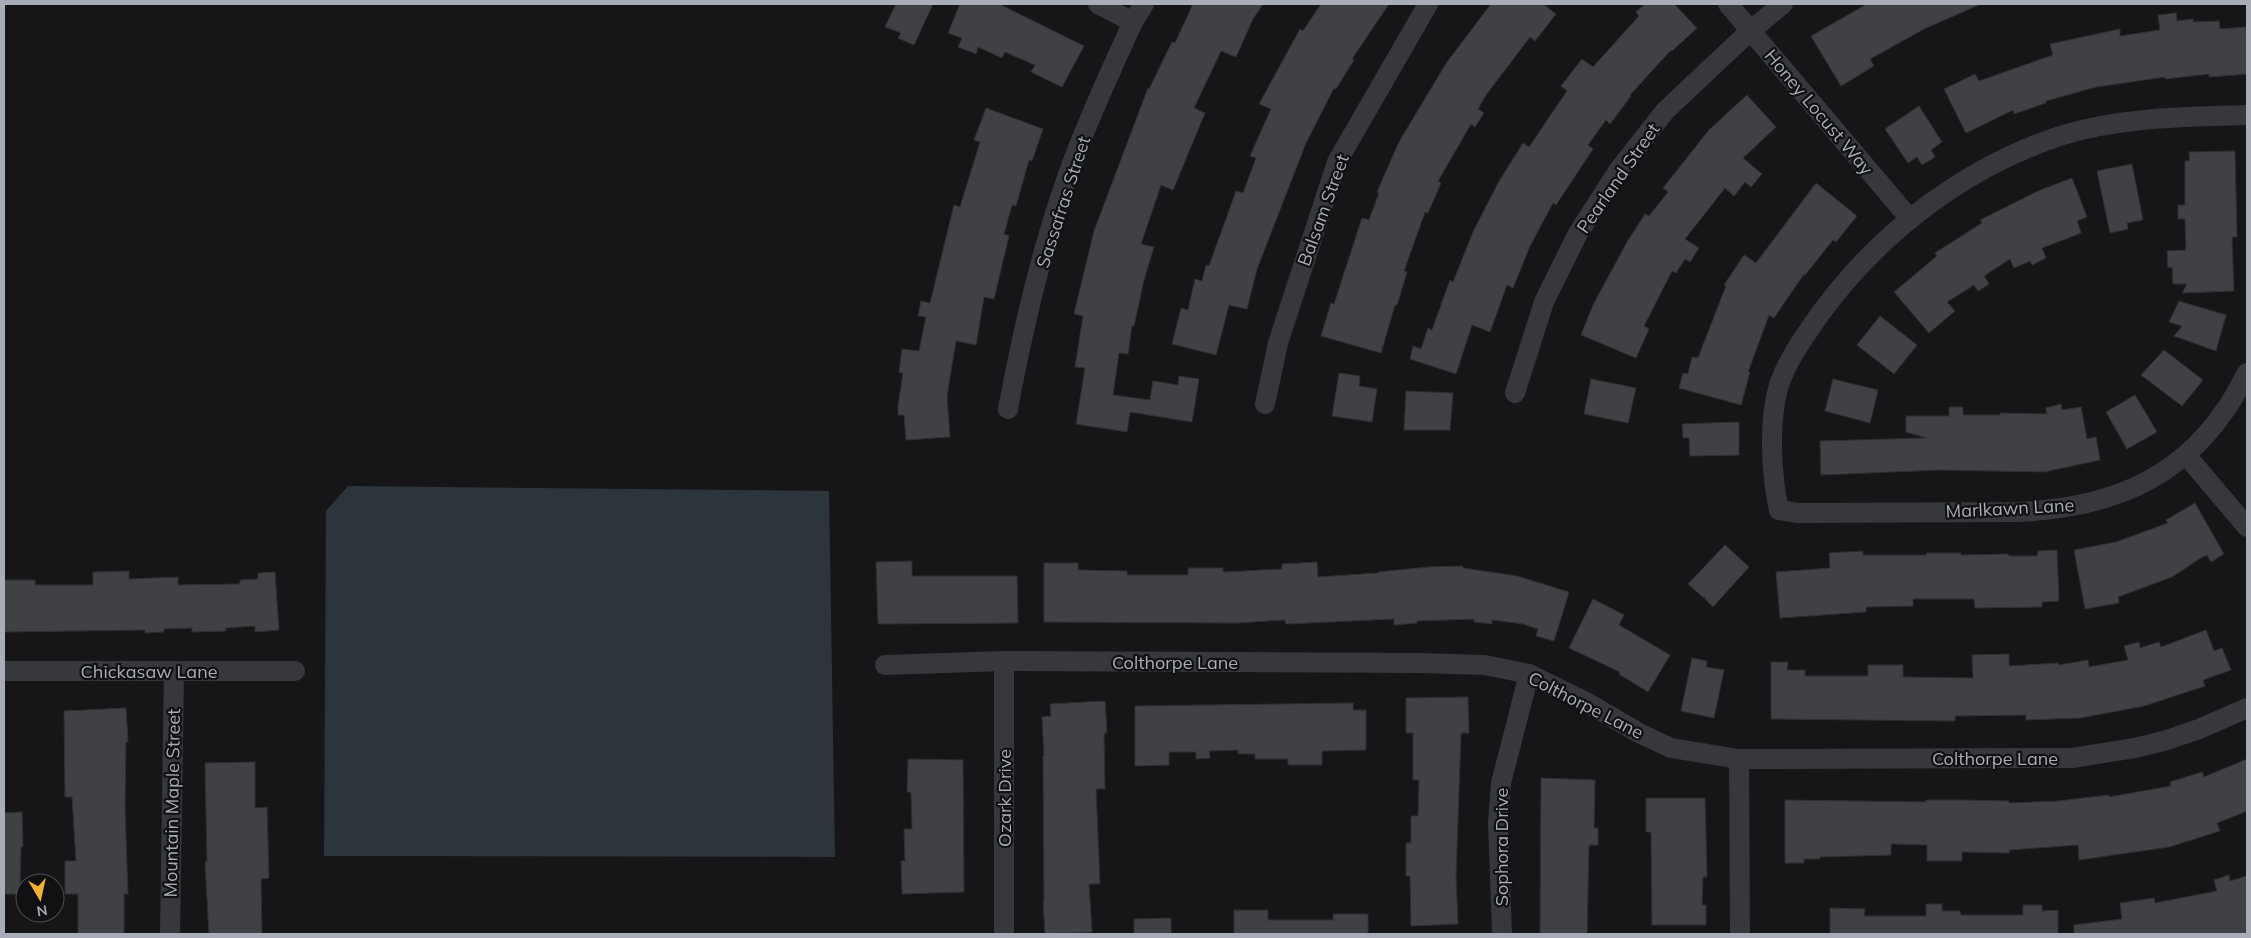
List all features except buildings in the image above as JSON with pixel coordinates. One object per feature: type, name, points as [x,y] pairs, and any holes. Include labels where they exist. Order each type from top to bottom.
[{"type":"street","points":[[1098,4],[1133,22]]},
{"type":"street","name":"Sassafras Street","points":[[1008,409],[1024,328],[1070,170],[1133,22],[1144,4]]},
{"type":"street","name":"Balsam Street","points":[[1266,404],[1278,343],[1337,162],[1428,4]]},
{"type":"street","name":"Honey Locust Way","points":[[1728,4],[1910,219]]},
{"type":"street","name":"Pearland Street","points":[[1515,393],[1544,302],[1577,236],[1618,171],[1664,111],[1750,30],[1783,4]]},
{"type":"street","points":[[1910,219],[1960,183],[1995,164],[2029,147],[2065,135],[2105,126],[2152,119],[2247,115]]},
{"type":"street","name":"Marlkawn Lane","points":[[1910,219],[1873,251],[1849,277],[1805,335],[1788,363],[1780,385],[1773,423],[1773,466],[1775,494],[1779,510],[1798,513],[2045,511],[2103,500],[2133,489],[2186,455],[2226,409],[2247,373]]},
{"type":"street","points":[[2186,455],[2247,527]]},
{"type":"street","name":"Colthorpe Lane","points":[[885,665],[1004,661],[1485,665],[1529,674],[1586,702],[1639,733],[1671,748],[1739,759],[2072,758],[2135,748],[2167,740],[2199,729],[2247,708]]},
{"type":"street","name":"Ozark Drive","points":[[1004,661],[1004,934]]},
{"type":"street","name":"Chickasaw Lane","points":[[4,671],[295,671]]},
{"type":"street","name":"Mountain Maple Street","points":[[170,934],[174,671]]},
{"type":"street","name":"Sophora Drive","points":[[1502,934],[1498,822],[1501,783],[1529,674]]},
{"type":"street","points":[[1739,759],[1740,934]]},
{"type":"shaded area","points":[[348,486],[829,491],[835,857],[324,856],[326,511]]}]
